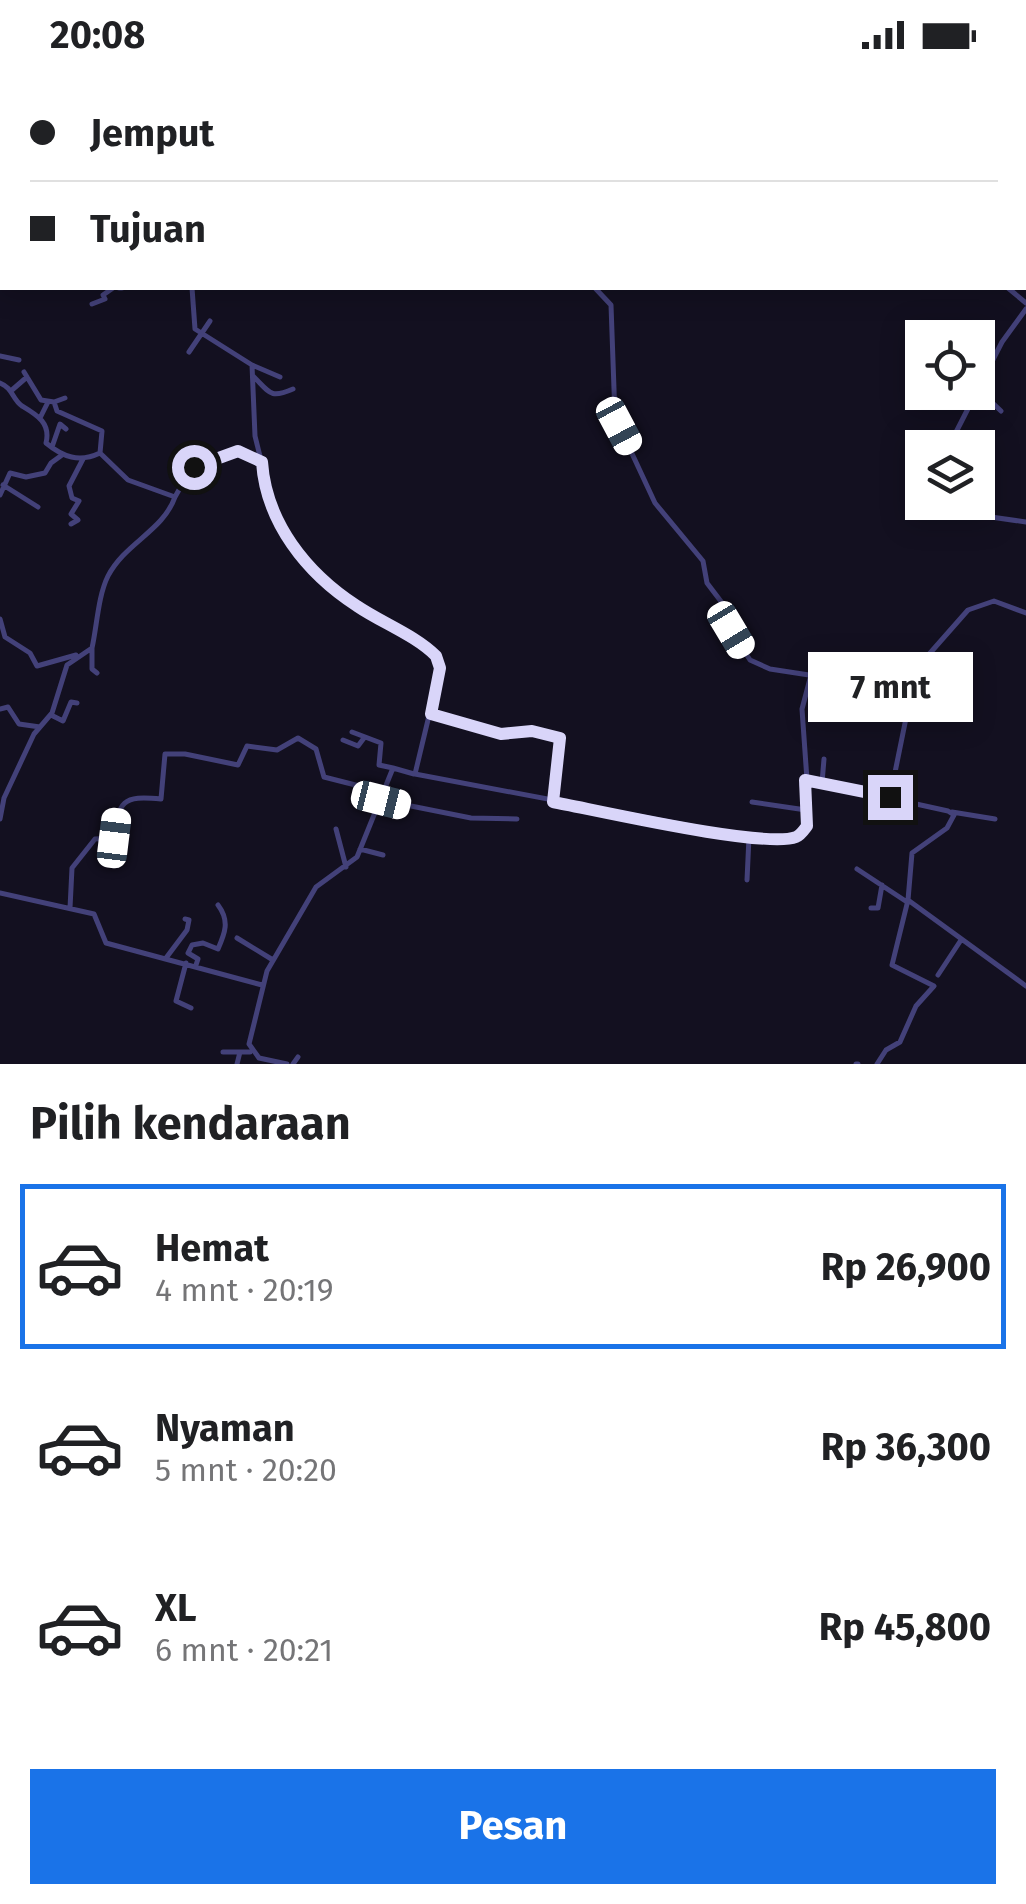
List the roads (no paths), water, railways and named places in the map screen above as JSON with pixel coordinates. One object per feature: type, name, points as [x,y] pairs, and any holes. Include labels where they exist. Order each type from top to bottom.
[{"type":"street","points":[[92,304],[106,299],[103,294],[113,290]]},
{"type":"street","points":[[192,290],[194,326],[202,334],[252,365],[280,377]]},
{"type":"street","points":[[597,290],[610,304],[615,417],[657,506],[704,564],[707,583],[726,608],[731,630],[750,660],[770,670],[810,675]]},
{"type":"street","points":[[995,357],[1026,306]]},
{"type":"street","points":[[189,352],[210,321]]},
{"type":"street","points":[[0,356],[18,360]]},
{"type":"street","points":[[252,365],[254,428],[274,518],[293,547],[352,604],[436,656],[440,668],[415,774]]},
{"type":"street","points":[[12,390],[26,374],[37,396],[51,402],[57,411],[104,432],[100,454]]},
{"type":"street","points":[[253,376],[270,396],[278,397],[293,389]]},
{"type":"street","points":[[0,383],[12,390],[20,405],[34,410],[48,429],[46,442],[52,448],[62,455],[83,459],[100,454]]},
{"type":"street","points":[[40,418],[51,402],[65,398]]},
{"type":"street","points":[[995,405],[1001,410]]},
{"type":"street","points":[[52,448],[60,424],[66,428]]},
{"type":"street","points":[[97,673],[92,668],[92,648],[106,579],[138,538],[163,520],[190,470],[240,451],[262,462]]},
{"type":"street","points":[[100,454],[128,480],[175,496]]},
{"type":"street","points":[[0,495],[12,473],[25,477],[46,473],[62,455]]},
{"type":"street","points":[[71,514],[79,501],[72,498],[69,485],[83,459]]},
{"type":"street","points":[[4,486],[38,507]]},
{"type":"street","points":[[62,511],[78,519],[71,524]]},
{"type":"street","points":[[995,518],[1026,522]]},
{"type":"street","points":[[890,797],[912,701],[915,669],[968,610],[994,601],[1026,613]]},
{"type":"street","points":[[0,619],[5,637],[30,653],[37,666],[92,648]]},
{"type":"street","points":[[0,819],[7,792],[40,727],[51,715],[67,665],[78,654]]},
{"type":"street","points":[[807,780],[802,709],[810,675],[820,666],[915,669]]},
{"type":"street","points":[[51,715],[64,721],[71,702],[77,703]]},
{"type":"street","points":[[0,709],[8,707],[19,724],[40,727]]},
{"type":"street","points":[[431,714],[501,734],[532,731],[560,738],[553,802]]},
{"type":"street","points":[[352,732],[381,744],[379,765],[553,802],[749,837],[795,837],[807,826],[802,783],[807,780],[995,819]]},
{"type":"street","points":[[343,740],[356,746],[364,736]]},
{"type":"street","points":[[70,908],[72,867],[96,838],[114,839],[123,803],[130,797],[160,798],[165,754],[182,753],[238,766],[248,746],[278,750],[296,738],[315,747],[324,776],[382,796],[472,818],[517,819]]},
{"type":"street","points":[[822,783],[824,759]]},
{"type":"street","points":[[252,1052],[250,1038],[262,984],[273,960],[316,888],[346,867],[360,849],[393,768]]},
{"type":"street","points":[[752,802],[806,810]]},
{"type":"street","points":[[877,1064],[886,1050],[900,1042],[916,1006],[934,986],[892,965],[914,850],[950,825],[952,812]]},
{"type":"street","points":[[336,829],[340,856],[346,867]]},
{"type":"street","points":[[747,880],[749,837]]},
{"type":"street","points":[[360,849],[383,855]]},
{"type":"street","points":[[858,868],[1026,986]]},
{"type":"street","points":[[871,908],[878,908],[882,885]]},
{"type":"street","points":[[0,893],[98,916],[106,943],[214,968],[234,978],[262,984]]},
{"type":"street","points":[[196,965],[198,960],[188,953],[192,945],[203,942],[218,949],[224,936],[226,919],[218,905]]},
{"type":"street","points":[[166,958],[188,930],[189,921],[185,920]]},
{"type":"street","points":[[237,938],[273,960]]},
{"type":"street","points":[[938,974],[961,939]]},
{"type":"street","points":[[186,963],[176,1001],[191,1008]]},
{"type":"street","points":[[228,985],[234,978]]},
{"type":"street","points":[[224,1052],[252,1052],[259,1058],[290,1064],[298,1057]]},
{"type":"street","points":[[237,1064],[240,1052]]}]
